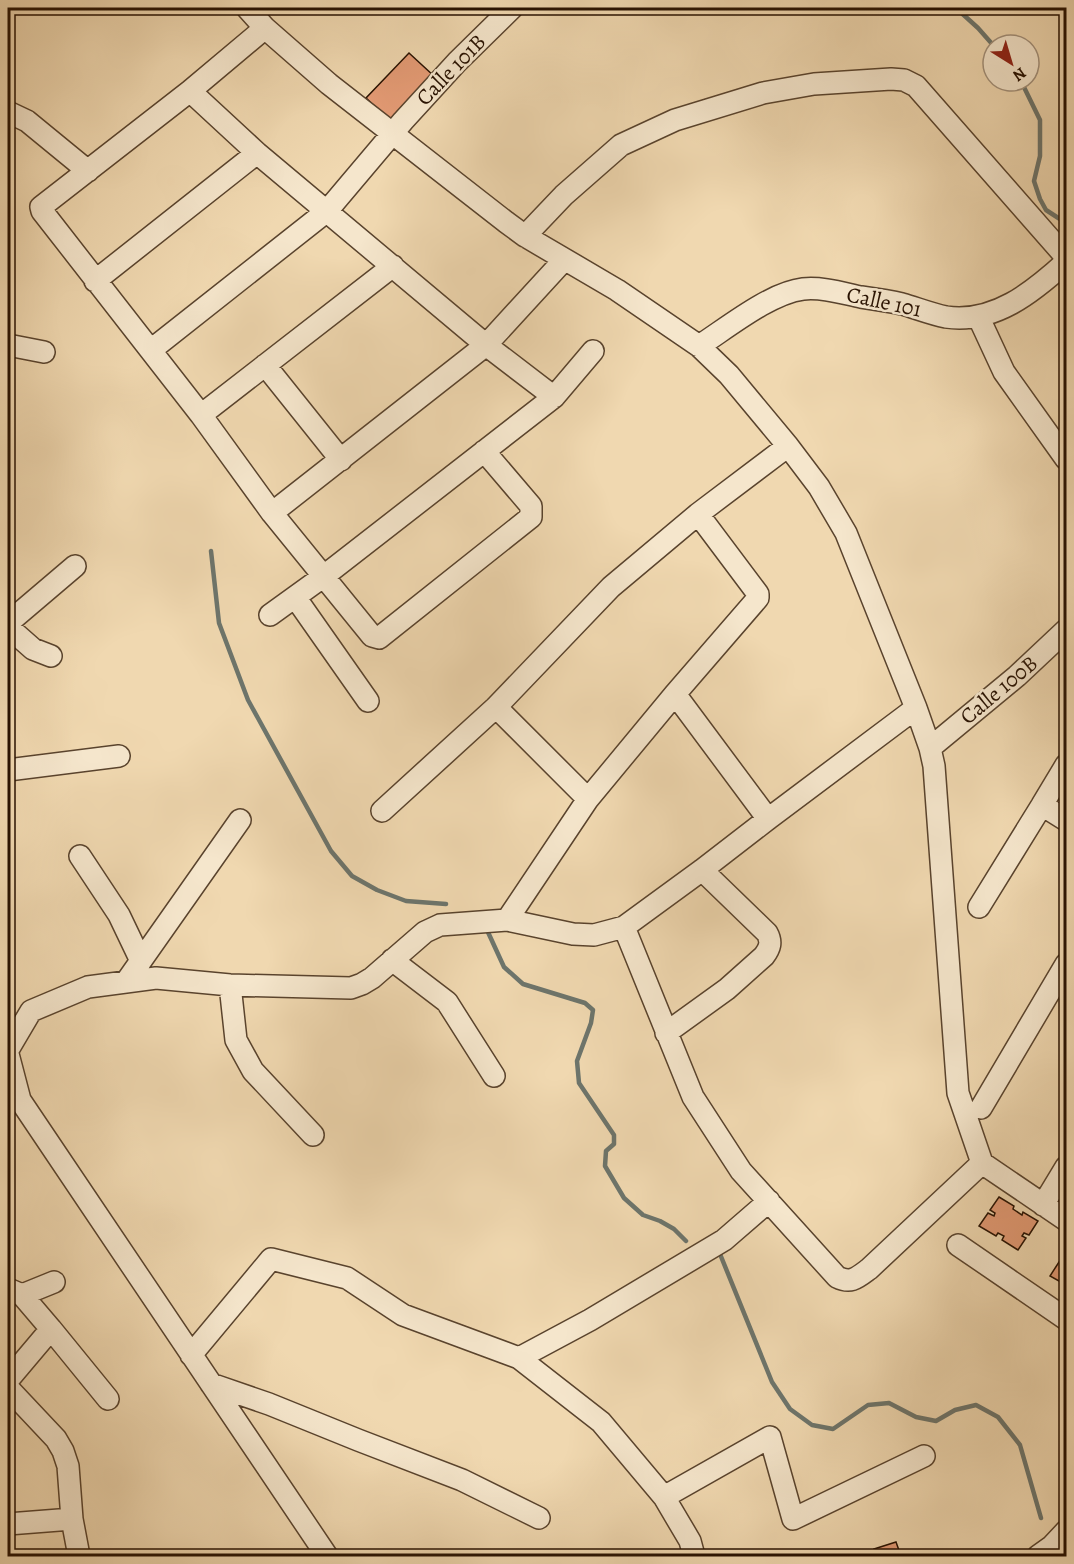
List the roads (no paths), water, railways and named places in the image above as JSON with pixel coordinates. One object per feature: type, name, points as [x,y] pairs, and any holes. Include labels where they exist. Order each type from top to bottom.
[{"type":"street","points":[[247,8],[265,28],[329,84],[525,236],[618,290],[699,346],[729,375],[819,487],[846,533],[930,748],[934,766],[958,1093],[982,1163],[1066,1220]]},
{"type":"street","name":"Calle 101B","points":[[151,350],[327,211],[393,135],[403,120],[512,8]]},
{"type":"street","points":[[265,28],[190,91],[41,209],[201,415],[272,513],[372,636],[379,638],[531,517],[531,506],[484,451]]},
{"type":"street","points":[[525,236],[564,195],[621,145],[675,120],[763,93],[814,84],[891,79],[904,80],[916,86],[1066,256]]},
{"type":"street","points":[[190,91],[257,153],[486,345],[554,397]]},
{"type":"street","points":[[8,112],[27,121],[88,171]]},
{"type":"street","points":[[95,281],[257,153]]},
{"type":"street","points":[[272,513],[486,345],[564,260]]},
{"type":"street","name":"Calle 101","points":[[699,346],[762,306],[782,295],[801,289],[818,288],[902,304],[944,316],[961,318],[978,316],[1017,301],[1066,262]]},
{"type":"street","points":[[201,415],[393,266]]},
{"type":"street","points":[[978,316],[1004,372],[1066,459]]},
{"type":"street","points":[[8,345],[44,352]]},
{"type":"street","points":[[270,615],[324,576],[554,397],[593,351]]},
{"type":"street","points":[[265,365],[341,460]]},
{"type":"street","points":[[382,811],[496,707],[611,586],[698,514],[788,446]]},
{"type":"street","points":[[507,920],[588,799],[758,598],[758,594],[698,514]]},
{"type":"street","points":[[51,656],[33,649],[8,625],[75,566]]},
{"type":"street","points":[[295,597],[368,701]]},
{"type":"street","name":"Calle 100B","points":[[930,748],[1017,676],[1066,630]]},
{"type":"street","points":[[675,694],[768,819]]},
{"type":"street","points":[[496,707],[588,799]]},
{"type":"street","points":[[20,1101],[8,1052],[31,1011],[88,987],[156,978],[230,985],[351,988],[372,978],[425,932],[440,925],[507,920],[573,934],[594,934],[624,927],[916,708]]},
{"type":"street","points":[[8,770],[118,756]]},
{"type":"street","points":[[980,907],[1066,765]]},
{"type":"street","points":[[1042,805],[1066,820]]},
{"type":"street","points":[[126,982],[240,820]]},
{"type":"street","points":[[81,856],[119,915],[141,961]]},
{"type":"street","points":[[666,1033],[727,989],[764,956],[771,944],[767,933],[702,870]]},
{"type":"street","points":[[624,927],[693,1096],[741,1171],[837,1277],[846,1281],[854,1279],[869,1269],[982,1163]]},
{"type":"street","points":[[392,960],[447,1002],[494,1076]]},
{"type":"street","points":[[981,1107],[1066,963]]},
{"type":"street","points":[[230,985],[236,1040],[253,1071],[313,1135]]},
{"type":"street","points":[[8,1081],[327,1557]]},
{"type":"street","points":[[1043,1205],[1066,1167]]},
{"type":"street","points":[[519,1358],[590,1320],[724,1240],[769,1201]]},
{"type":"street","points":[[958,1245],[1066,1319]]},
{"type":"street","points":[[191,1355],[270,1259],[348,1278],[403,1315],[519,1358],[601,1422],[664,1497],[690,1541],[694,1557]]},
{"type":"street","points":[[54,1282],[15,1292],[51,1329],[108,1399]]},
{"type":"street","points":[[8,1380],[51,1329]]},
{"type":"street","points":[[211,1384],[269,1404],[462,1480],[539,1518]]},
{"type":"street","points":[[8,1388],[56,1439],[63,1452],[68,1466],[72,1519],[79,1557]]},
{"type":"street","points":[[664,1497],[770,1437],[793,1519],[924,1456]]},
{"type":"street","points":[[8,1524],[72,1519]]},
{"type":"street","points":[[1038,1557],[1066,1531]]},
{"type":"waterway","points":[[956,8],[982,33]]},
{"type":"waterway","points":[[1027,93],[1040,120],[1040,156],[1034,181],[1046,210],[1066,223]]},
{"type":"waterway","points":[[211,551],[219,623],[248,700],[331,851],[352,876],[377,890],[406,901],[446,904]]},
{"type":"waterway","points":[[487,930],[504,967],[523,984],[585,1003],[593,1010],[591,1023],[577,1061],[579,1083],[614,1135],[614,1144],[606,1151],[605,1166],[624,1198],[643,1215],[674,1229],[686,1241]]},
{"type":"waterway","points":[[720,1254],[772,1382],[790,1409],[812,1425],[833,1429],[868,1405],[889,1403],[916,1417],[936,1421],[955,1410],[976,1405],[998,1417],[1020,1445],[1041,1518]]}]
